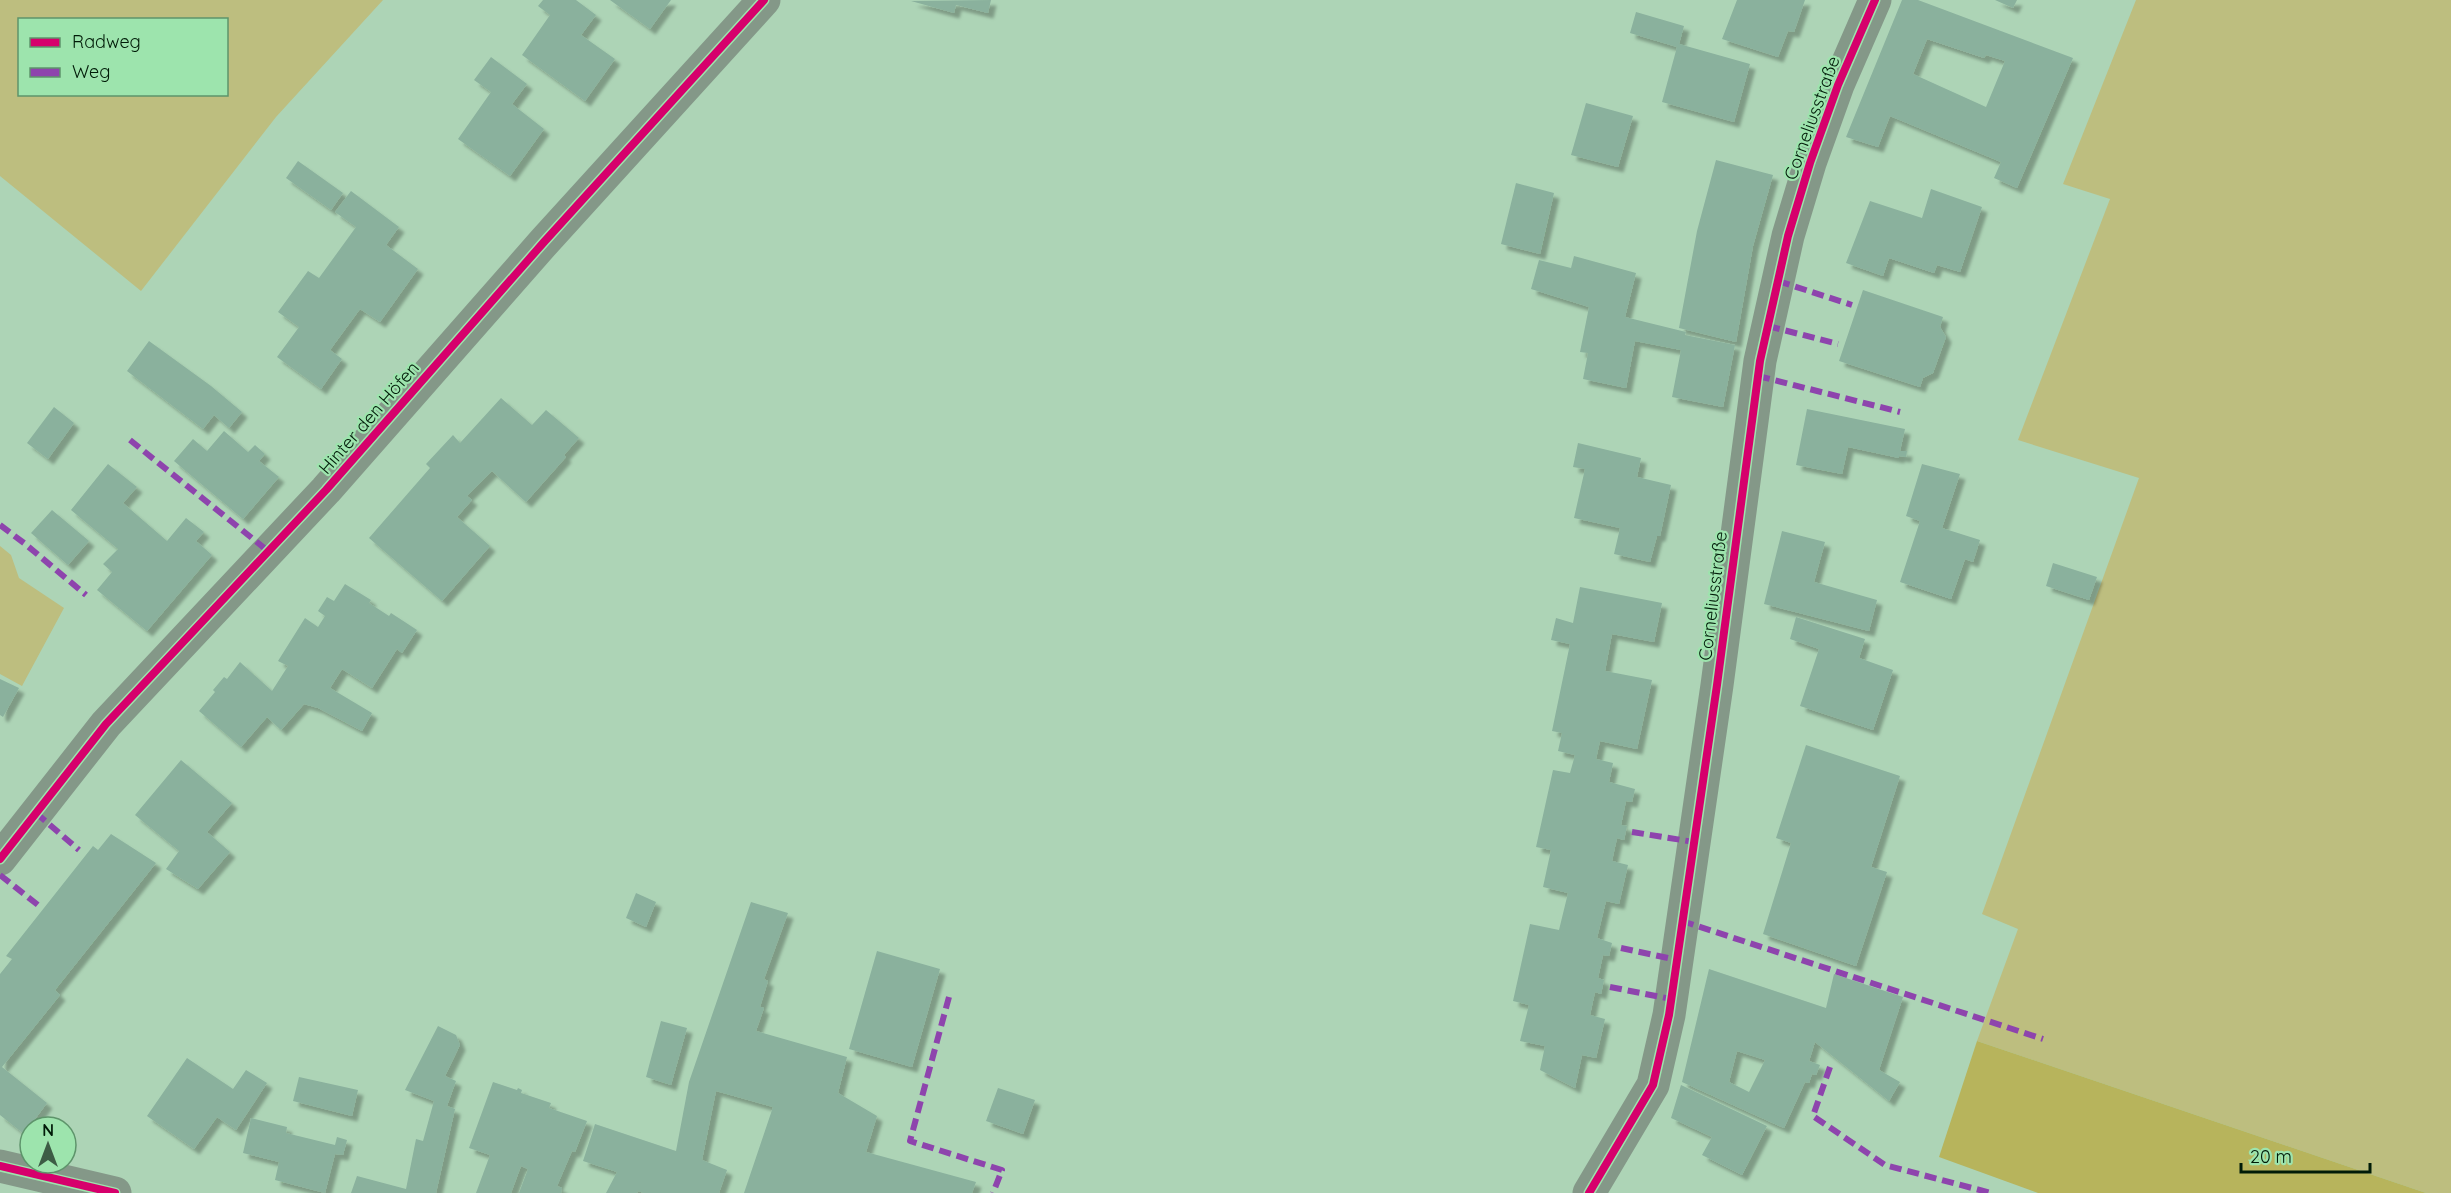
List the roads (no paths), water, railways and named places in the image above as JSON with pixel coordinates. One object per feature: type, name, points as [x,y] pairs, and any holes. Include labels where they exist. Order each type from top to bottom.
[{"type":"street","name":"Hinter den Höfen","points":[[0,859],[106,724],[326,490],[529,259],[764,0]]},
{"type":"street","name":"Corneliusstraße","points":[[1589,1193],[1653,1085],[1671,999],[1718,676],[1760,361],[1788,236],[1810,163],[1838,85],[1875,0]]},
{"type":"street","points":[[0,1166],[115,1193]]}]
